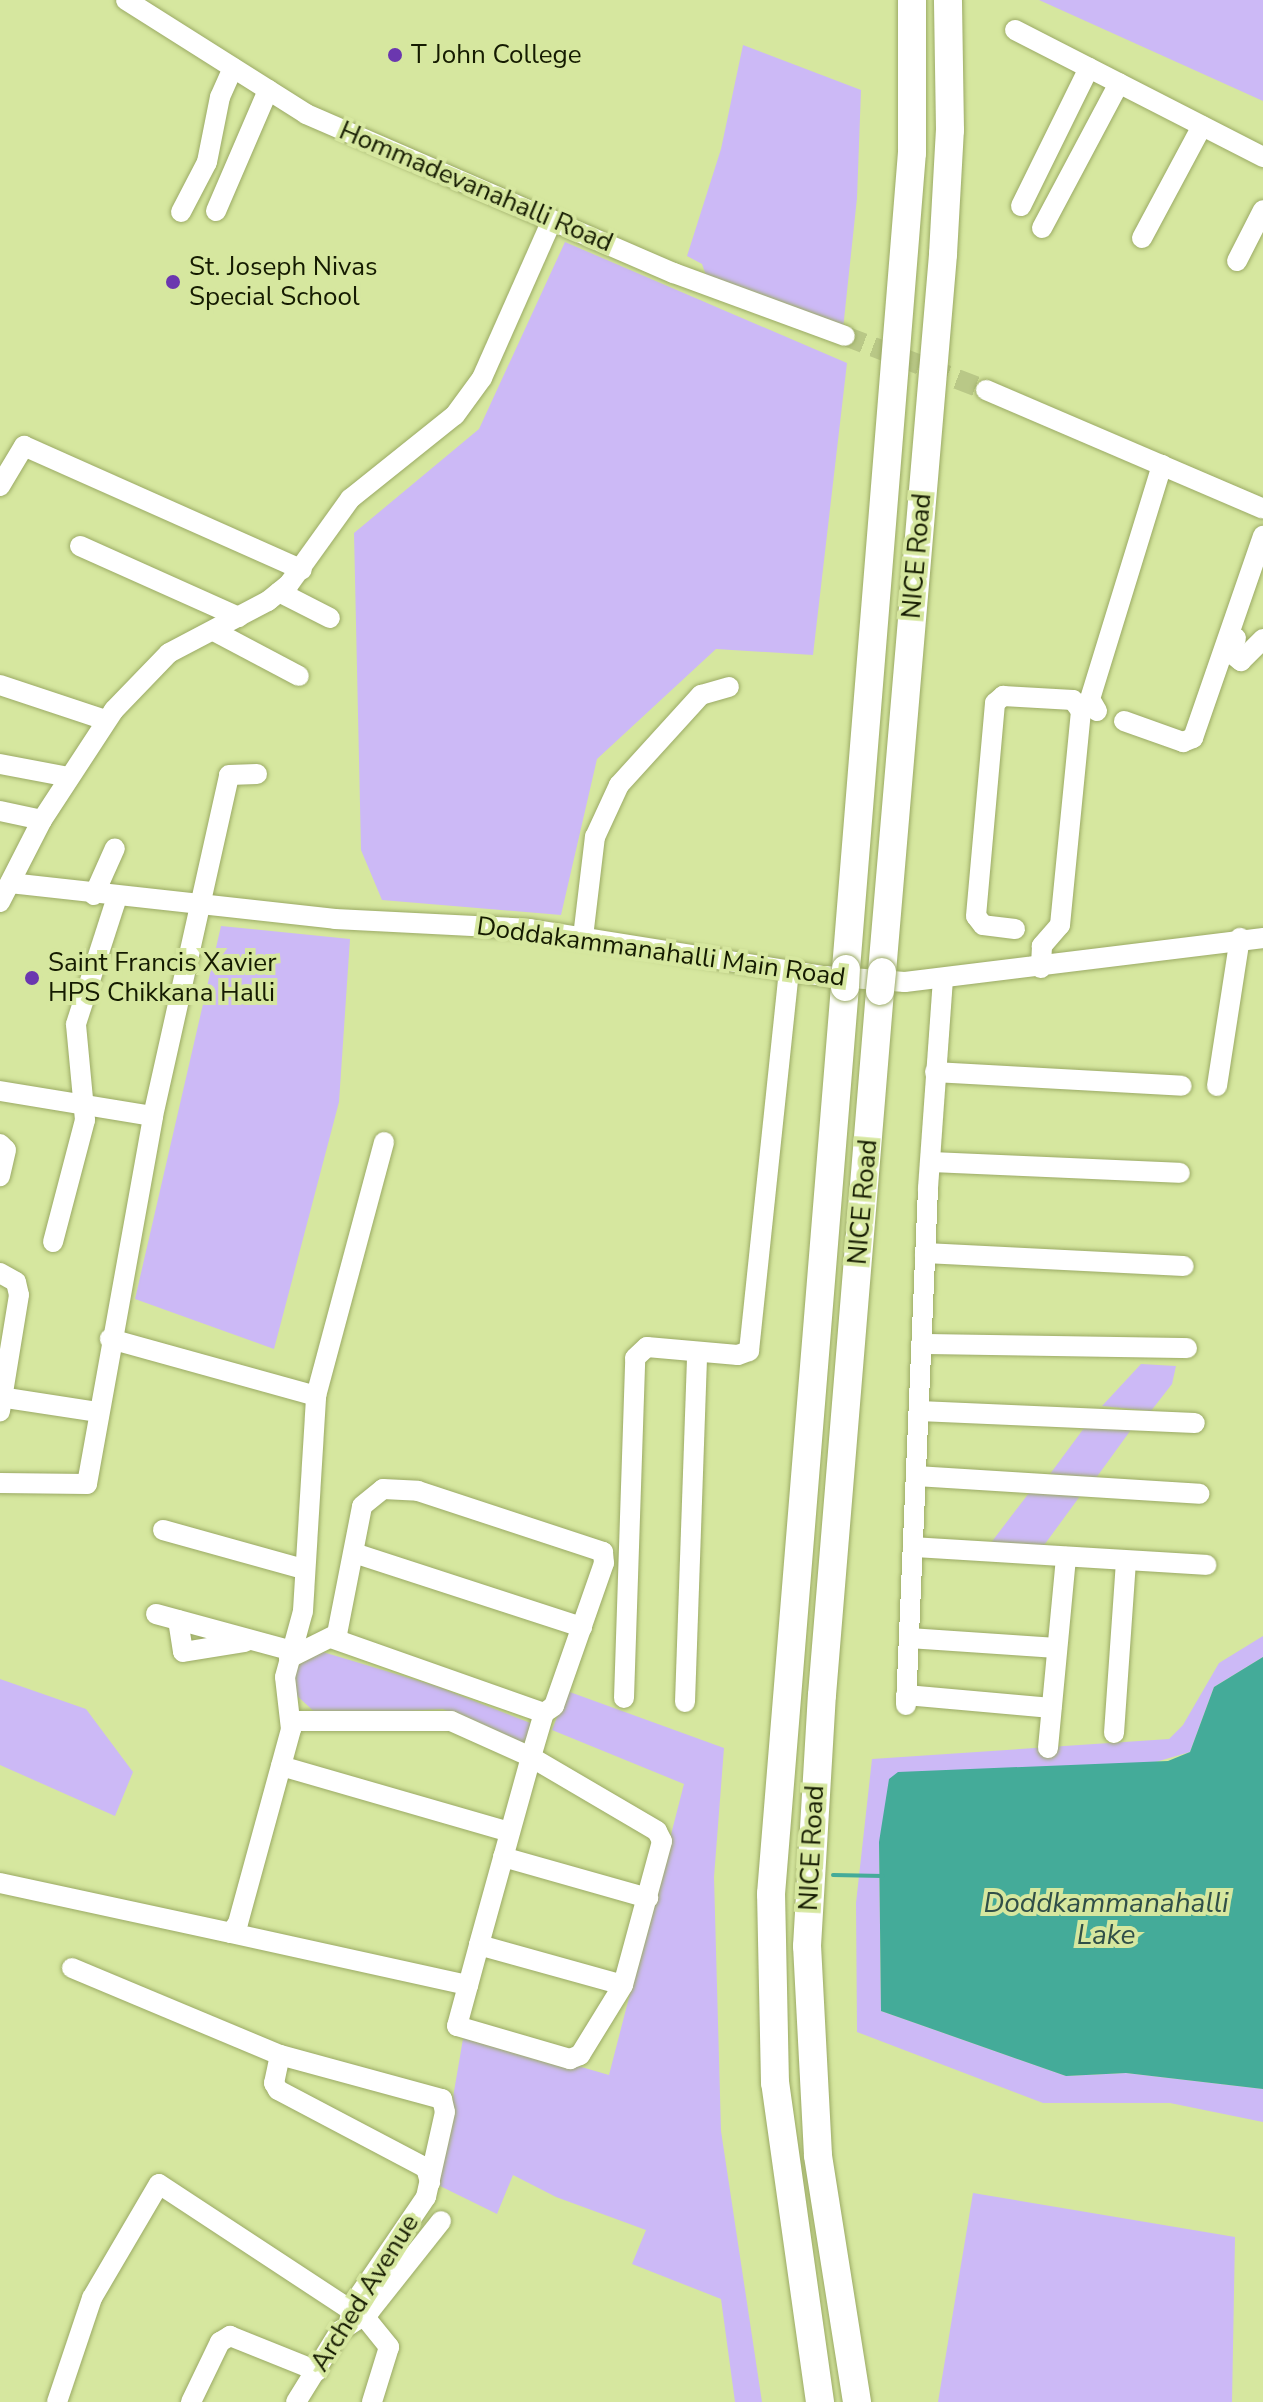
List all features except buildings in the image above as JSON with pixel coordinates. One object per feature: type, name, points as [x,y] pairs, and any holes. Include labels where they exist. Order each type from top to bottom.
[{"type":"highway","name":"NICE Road","points":[[820,2402],[799,2282],[775,2083],[771,1894],[911,168],[912,0]]},
{"type":"highway","name":"NICE Road","points":[[857,2402],[837,2290],[812,2101],[808,1889],[943,254],[950,130],[948,0]]},
{"type":"street","name":"Hommadevanahalli Road","points":[[126,0],[306,114],[674,273],[845,336]]},
{"type":"street","points":[[1015,30],[1263,157]]},
{"type":"street","points":[[181,212],[207,162],[220,97],[233,68]]},
{"type":"street","points":[[1021,206],[1089,68]]},
{"type":"street","points":[[1042,228],[1119,83]]},
{"type":"street","points":[[216,211],[268,90]]},
{"type":"street","points":[[1142,238],[1202,126]]},
{"type":"street","points":[[1237,261],[1263,210]]},
{"type":"street","points":[[7,878],[105,720],[169,653],[214,631],[279,592],[302,570],[350,499],[436,435],[482,378],[552,220]]},
{"type":"street","points":[[986,390],[1263,509]]},
{"type":"street","points":[[0,486],[24,446],[302,570]]},
{"type":"street","points":[[1097,711],[1090,699],[1162,465]]},
{"type":"street","points":[[1124,721],[1183,742],[1193,738],[1263,536]]},
{"type":"street","points":[[80,546],[239,617]]},
{"type":"street","points":[[1263,563],[1232,658],[1241,661],[1263,639]]},
{"type":"street","points":[[279,592],[330,618]]},
{"type":"street","points":[[214,631],[299,676]]},
{"type":"street","points":[[0,685],[105,720]]},
{"type":"street","points":[[583,937],[595,837],[619,785],[701,695],[729,687]]},
{"type":"street","points":[[1015,929],[983,925],[976,916],[995,703],[1003,696],[1073,700],[1081,711],[1060,925],[1042,946],[1041,968]]},
{"type":"street","points":[[0,764],[69,777]]},
{"type":"street","points":[[0,1483],[87,1484],[110,1339],[153,1116],[229,775],[257,774]]},
{"type":"street","points":[[0,811],[42,820]]},
{"type":"street","points":[[94,895],[115,848]]},
{"type":"street","name":"Doddakammanahalli Main Road","points":[[7,878],[94,895],[200,907],[530,929],[789,970],[943,981],[1240,938],[1263,938]]},
{"type":"street","points":[[53,1242],[85,1105],[75,1033],[117,897]]},
{"type":"street","points":[[1217,1086],[1240,938]]},
{"type":"street","points":[[624,1698],[635,1358],[647,1347],[744,1354],[751,1344],[789,970]]},
{"type":"street","points":[[943,981],[925,1253],[906,1700],[1051,1708]]},
{"type":"street","points":[[935,1072],[1182,1086]]},
{"type":"street","points":[[0,1091],[153,1116]]},
{"type":"street","points":[[231,1933],[238,1923],[292,1721],[285,1686],[301,1622],[316,1396],[384,1142]]},
{"type":"street","points":[[0,1144],[6,1150],[0,1176]]},
{"type":"street","points":[[930,1162],[1180,1173]]},
{"type":"street","points":[[925,1253],[1184,1266]]},
{"type":"street","points":[[0,1273],[16,1282],[19,1295],[1,1402],[97,1412]]},
{"type":"street","points":[[110,1339],[316,1396]]},
{"type":"street","points":[[921,1344],[1187,1348]]},
{"type":"street","points":[[685,1702],[697,1352]]},
{"type":"street","points":[[919,1411],[1195,1423]]},
{"type":"street","points":[[916,1476],[1199,1494]]},
{"type":"street","points":[[292,1721],[451,1721],[531,1757],[657,1831],[662,1841],[623,1985],[580,2055],[570,2059],[457,2026],[503,1857],[531,1757],[544,1713],[554,1706],[604,1563],[599,1549],[398,1487],[365,1500],[334,1639]]},
{"type":"street","points":[[163,1530],[304,1569]]},
{"type":"street","points":[[913,1547],[1206,1565]]},
{"type":"street","points":[[354,1553],[582,1627]]},
{"type":"street","points":[[1048,1748],[1066,1557]]},
{"type":"street","points":[[1114,1733],[1126,1561]]},
{"type":"street","points":[[156,1614],[291,1655],[334,1639],[544,1713]]},
{"type":"street","points":[[178,1620],[183,1652],[252,1641]]},
{"type":"street","points":[[909,1638],[1057,1648]]},
{"type":"street","points":[[281,1766],[510,1832]]},
{"type":"street","points":[[503,1857],[648,1898]]},
{"type":"street","points":[[0,1883],[468,1985]]},
{"type":"street","points":[[479,1945],[623,1985]]},
{"type":"street","points":[[72,1968],[280,2055],[274,2083],[278,2090],[426,2168],[430,2182]]},
{"type":"street","name":"Arched Avenue","points":[[280,2055],[442,2099],[445,2112],[430,2182],[354,2317],[296,2402]]},
{"type":"street","points":[[57,2402],[92,2298],[159,2184],[354,2317],[389,2347],[372,2402]]},
{"type":"street","points":[[354,2317],[441,2221]]},
{"type":"street","points":[[191,2402],[220,2342],[230,2336],[317,2371]]},
{"type":"shaded area","points":[[1039,0],[1263,0],[1263,101]]},
{"type":"shaded area","points":[[743,45],[861,90],[857,198],[843,329],[708,281],[702,264],[687,256],[721,149]]},
{"type":"shaded area","points":[[565,242],[847,363],[813,655],[716,649],[597,759],[561,915],[382,900],[361,850],[354,533],[479,429]]},
{"type":"shaded area","points":[[221,926],[350,939],[339,1102],[274,1349],[135,1299]]},
{"type":"shaded area","points":[[1141,1364],[1176,1366],[1172,1384],[1151,1411],[1102,1406]]},
{"type":"shaded area","points":[[1087,1424],[1133,1427],[1096,1478],[1050,1474]]},
{"type":"shaded area","points":[[1032,1489],[1083,1492],[1042,1548],[990,1544]]},
{"type":"shaded area","points":[[1263,1636],[1263,1657],[1214,1687],[1190,1752],[879,1842],[881,2011],[1066,2076],[1126,2073],[1263,2089],[1263,2122],[1170,2103],[1043,2103],[857,2032],[856,1903],[872,1759],[1169,1739],[1183,1725],[1219,1663]]},
{"type":"shaded area","points":[[323,1652],[436,1686],[533,1724],[527,1747],[443,1709],[319,1716],[294,1693],[291,1679],[301,1661]]},
{"type":"shaded area","points":[[0,1679],[86,1709],[133,1772],[115,1816],[0,1765]]},
{"type":"shaded area","points":[[567,1691],[724,1748],[714,1877],[721,2131],[762,2402],[735,2402],[721,2299],[632,2264],[646,2230],[556,2197],[513,2175],[497,2214],[438,2185],[464,2033],[609,2075],[684,1784],[552,1730]]},
{"type":"shaded area","points":[[973,2193],[1235,2237],[1232,2402],[938,2402]]},
{"type":"water","name":"Doddkammanahalli Lake","points":[[1263,1657],[1263,2089],[1126,2073],[1066,2076],[881,2011],[879,1842],[889,1779],[898,1772],[1168,1761],[1190,1752],[1214,1687]]},
{"type":"waterway","points":[[833,1875],[883,1876]]},
{"type":"tunnel","points":[[845,336],[986,390]]},
{"type":"place","name":"T John College","points":[[395,55]]},
{"type":"place","name":"St. Joseph Nivas Special School","points":[[173,282]]},
{"type":"place","name":"Saint Francis Xavier HPS Chikkana Halli","points":[[32,978]]}]
